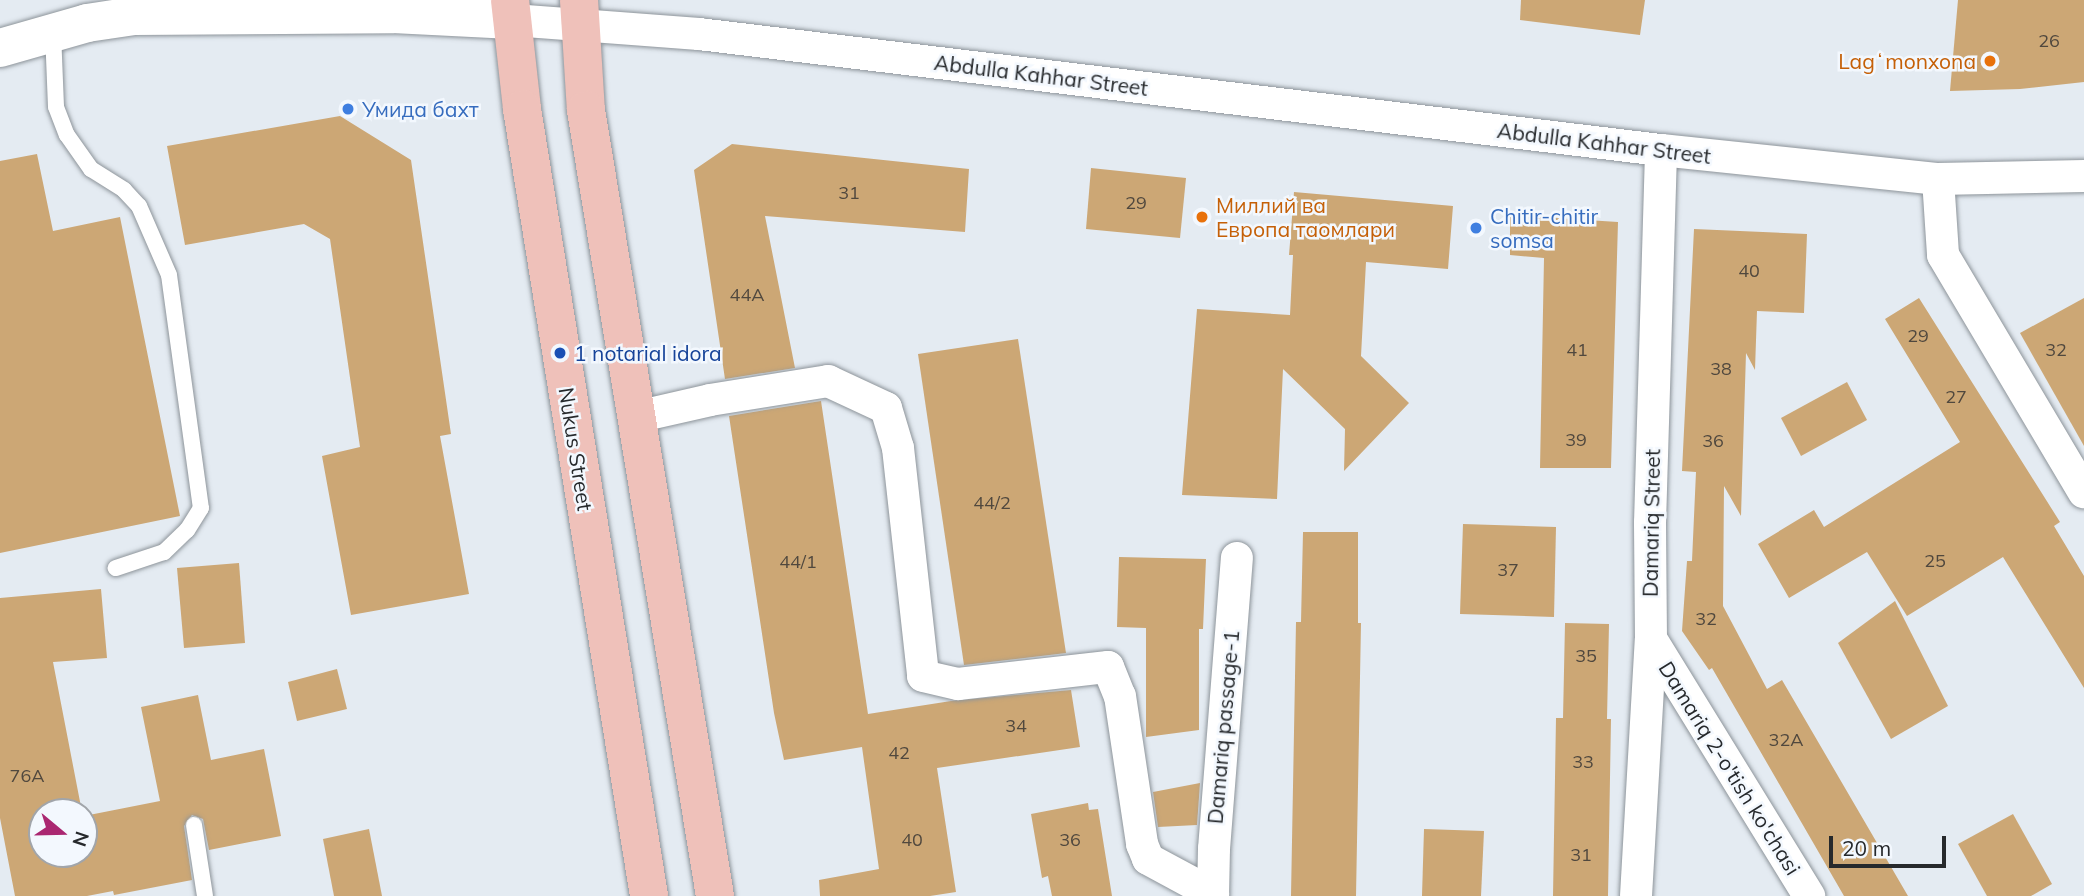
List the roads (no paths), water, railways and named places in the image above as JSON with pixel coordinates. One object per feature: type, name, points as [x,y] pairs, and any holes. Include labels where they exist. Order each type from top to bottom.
[{"type":"main road","name":"Nukus Street","points":[[511,10],[526,136],[649,896]]},
{"type":"main road","points":[[580,13],[586,110],[715,896]]},
{"type":"street","name":"Abdulla Kahhar Street","points":[[0,48],[150,8],[393,14],[511,10],[580,13],[699,34],[1661,150],[1938,179],[2084,176]]},
{"type":"street","name":"Damariq Street","points":[[1636,896],[1651,639],[1650,523],[1661,150]]},
{"type":"street","points":[[1938,179],[1943,255],[2084,492]]},
{"type":"street","points":[[636,417],[710,400],[828,381],[886,408],[898,448],[923,676],[958,684],[1108,667],[1120,696],[1142,844],[1148,859],[1213,895]]},
{"type":"street","name":"Damariq passage-1","points":[[1213,895],[1214,849],[1237,558]]},
{"type":"street","name":"Damariq 2-o'tish ko'chasi","points":[[1651,639],[1809,896]]},
{"type":"lane","points":[[53,33],[56,107],[67,135],[91,169],[124,190],[139,206],[169,275],[201,508],[187,530],[164,552],[116,568]]},
{"type":"lane","points":[[194,824],[205,896]]},
{"type":"place","name":"Lagʻmonxona","points":[[1990,61]]},
{"type":"place","name":"Умида бахт","points":[[348,109]]},
{"type":"place","name":"Миллий ва Европа таомлари","points":[[1202,217]]},
{"type":"place","name":"Chitir-chitir somsa","points":[[1476,228]]},
{"type":"place","name":"1 notarial idora","points":[[560,353]]}]
